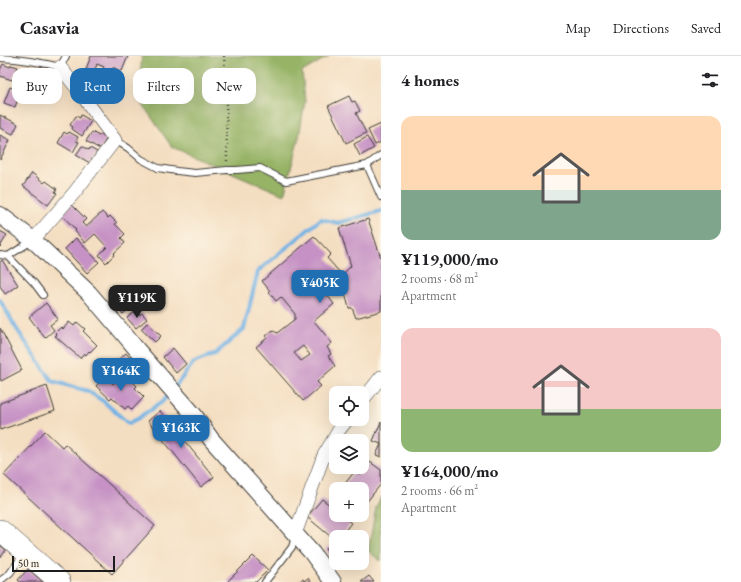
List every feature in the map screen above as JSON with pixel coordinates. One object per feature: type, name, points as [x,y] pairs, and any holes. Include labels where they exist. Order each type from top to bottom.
[{"type":"highway","points":[[0,530],[60,582]]},
{"type":"street","points":[[33,240],[74,193],[115,140],[79,91],[63,62]]},
{"type":"street","points":[[0,215],[33,240],[90,293],[194,415],[211,439],[312,553],[333,582]]},
{"type":"street","points":[[369,392],[381,377]]},
{"type":"street","points":[[295,534],[324,455],[342,426]]},
{"type":"lane","points":[[0,58],[18,58],[41,62],[63,62]]},
{"type":"lane","points":[[115,140],[128,148],[141,159],[158,168],[195,173],[260,168],[286,181],[367,165],[381,155]]},
{"type":"lane","points":[[367,165],[381,197]]},
{"type":"lane","points":[[8,256],[33,240]]},
{"type":"lane","points":[[0,255],[8,256],[34,283],[43,295]]},
{"type":"lane","points":[[265,582],[292,547],[295,534]]},
{"type":"lane","points":[[0,580],[10,573],[26,552]]},
{"type":"path","points":[[224,56],[227,170]]},
{"type":"green space","points":[[142,56],[329,56],[302,72],[305,101],[299,137],[284,195],[172,147],[142,104],[194,104],[194,68],[141,68]]},
{"type":"green space","points":[[381,497],[381,561],[369,552],[376,507]]},
{"type":"building","points":[[91,56],[128,56],[123,68],[104,68],[97,64],[96,68],[86,68]]},
{"type":"building","points":[[3,64],[10,67],[11,65],[18,67],[12,68],[12,80],[0,76],[0,70]]},
{"type":"building","points":[[10,87],[12,88],[12,104],[16,104],[15,107],[4,103]]},
{"type":"building","points":[[349,96],[352,102],[355,101],[360,111],[356,113],[366,133],[346,143],[328,106]]},
{"type":"building","points":[[0,115],[18,124],[13,134],[0,128]]},
{"type":"building","points":[[81,115],[91,121],[82,136],[72,129],[73,127],[70,125],[76,116],[80,118]]},
{"type":"building","points":[[381,124],[381,142],[375,145],[368,130]]},
{"type":"building","points":[[64,132],[67,134],[69,132],[78,137],[76,141],[79,142],[73,152],[58,143]]},
{"type":"building","points":[[92,132],[99,136],[101,134],[107,138],[100,149],[86,141]]},
{"type":"building","points":[[0,135],[10,140],[0,160]]},
{"type":"building","points":[[367,137],[374,148],[360,156],[354,144]]},
{"type":"building","points":[[82,146],[97,152],[90,163],[76,155]]},
{"type":"building","points":[[32,173],[44,183],[46,181],[57,189],[55,192],[57,193],[48,205],[23,186]]},
{"type":"building","points":[[71,204],[86,219],[82,223],[86,227],[102,212],[108,218],[110,216],[117,223],[115,224],[125,234],[121,238],[125,243],[106,263],[99,255],[107,247],[95,234],[85,243],[75,231],[76,230],[61,214]]},
{"type":"building","points":[[368,219],[381,258],[381,311],[356,318],[352,308],[349,308],[345,293],[347,292],[346,287],[335,289],[327,295],[334,304],[314,321],[332,343],[327,347],[331,354],[328,356],[335,366],[317,382],[321,386],[303,401],[256,347],[267,338],[266,336],[273,330],[277,333],[295,319],[295,314],[281,297],[276,301],[262,281],[314,236],[331,254],[327,258],[342,275],[351,266],[339,228]],"holes":[[[308,274],[315,282],[307,289],[300,281]],[[303,346],[310,355],[301,361],[294,353]]]},
{"type":"building","points":[[0,231],[7,235],[0,247]]},
{"type":"building","points":[[76,238],[99,262],[87,273],[65,249]]},
{"type":"building","points":[[2,260],[18,285],[5,294],[0,286],[0,262]]},
{"type":"building","points":[[123,297],[127,301],[129,299],[134,304],[123,314],[114,304]]},
{"type":"building","points":[[46,303],[58,319],[50,325],[54,330],[45,338],[29,317]]},
{"type":"building","points":[[136,311],[139,315],[142,313],[147,319],[136,328],[127,318]]},
{"type":"building","points":[[69,322],[74,326],[77,322],[85,329],[83,331],[97,345],[86,355],[84,353],[80,358],[55,336],[57,335],[55,333],[61,327],[63,329]]},
{"type":"building","points":[[147,323],[161,336],[155,342],[141,329]]},
{"type":"building","points":[[0,328],[22,370],[1,381],[0,378]]},
{"type":"building","points":[[173,348],[186,364],[176,373],[163,357]]},
{"type":"building","points":[[126,353],[136,365],[124,375],[122,372],[116,377],[108,368]]},
{"type":"building","points":[[120,376],[127,382],[130,379],[137,386],[135,388],[144,397],[132,410],[128,406],[125,409],[112,397],[110,399],[96,386],[105,377],[113,384]]},
{"type":"building","points":[[47,386],[55,411],[0,430],[0,403]]},
{"type":"building","points":[[160,411],[214,477],[201,487],[148,421]]},
{"type":"building","points":[[381,422],[381,444],[373,441]]},
{"type":"building","points":[[45,431],[62,447],[65,444],[155,526],[112,574],[4,475]]},
{"type":"building","points":[[381,444],[381,457],[376,455]]},
{"type":"building","points":[[370,462],[381,470],[381,484],[369,499],[369,482],[346,482],[353,474],[369,474]]},
{"type":"building","points":[[322,499],[329,504],[329,522],[351,523],[346,530],[329,530],[329,535],[307,517]]},
{"type":"building","points":[[0,545],[6,550],[0,558]]},
{"type":"building","points":[[329,547],[329,554],[325,549]]},
{"type":"building","points":[[253,556],[268,570],[256,582],[227,582]]},
{"type":"building","points":[[28,569],[43,582],[20,582],[18,580]]},
{"type":"building","points":[[369,576],[374,582],[361,582]]},
{"type":"building","points":[[308,578],[311,582],[298,582],[303,579],[304,581]]},
{"type":"waterway","points":[[175,387],[194,362],[215,354],[244,329],[258,271],[321,219],[338,223],[381,211]]},
{"type":"waterway","points":[[0,300],[16,328],[52,381],[88,391],[103,401],[129,424],[162,402],[171,392]]}]
